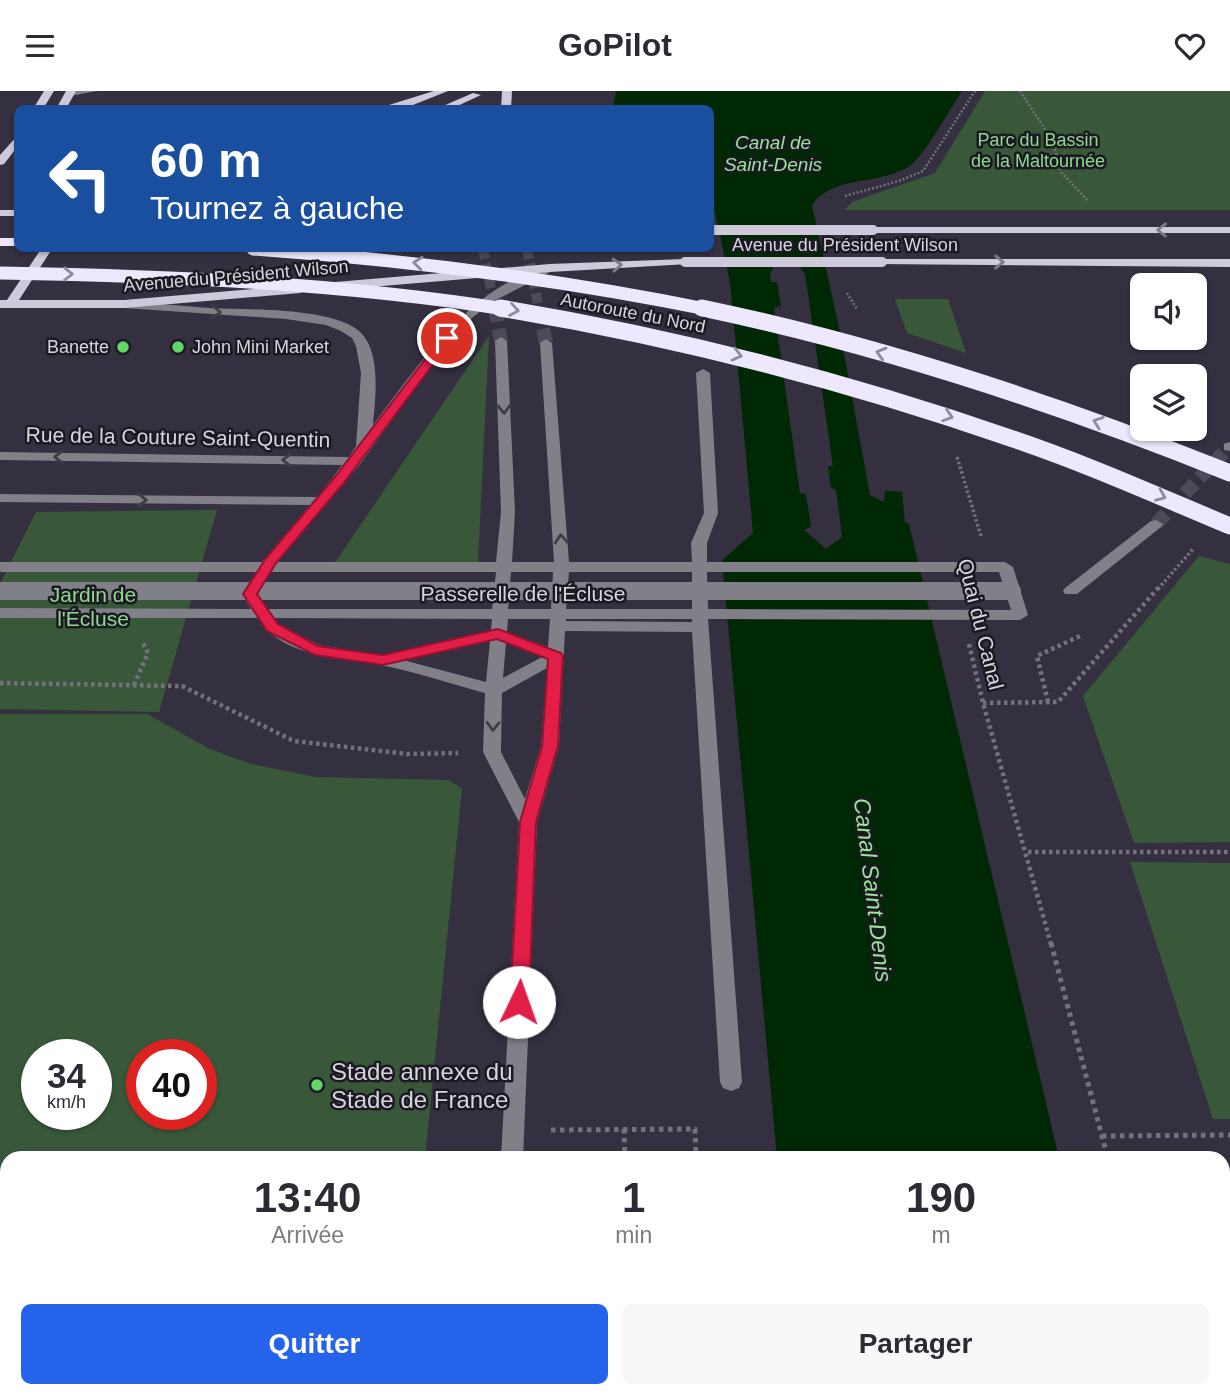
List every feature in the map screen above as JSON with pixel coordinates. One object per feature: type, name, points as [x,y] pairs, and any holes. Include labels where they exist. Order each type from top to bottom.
[{"type":"highway","name":"Autoroute du Nord","points":[[293,252],[497,272],[625,293],[744,318],[887,355],[1013,393],[1230,473]]},
{"type":"highway","name":"Autoroute du Nord","points":[[0,273],[191,278],[342,288],[506,309],[649,335],[789,369],[950,417],[1102,472],[1230,526]]},
{"type":"main road","points":[[404,105],[443,91]]},
{"type":"main road","points":[[451,105],[477,93]]},
{"type":"main road","points":[[0,164],[14,146]]},
{"type":"main road","name":"Avenue du Président Wilson","points":[[714,230],[1230,230]]},
{"type":"main road","points":[[5,304],[44,252]]},
{"type":"main road","name":"Avenue du Président Wilson","points":[[5,304],[124,304],[550,268],[685,262],[1230,263]]},
{"type":"street","points":[[70,92],[92,91]]},
{"type":"street","points":[[550,268],[490,298],[469,314],[437,350],[323,501],[271,561],[250,594],[272,628],[315,650],[383,660],[494,689],[556,656]]},
{"type":"street","points":[[124,304],[290,316],[330,322],[350,330],[363,346],[369,402],[359,455]]},
{"type":"street","points":[[501,341],[508,512],[494,689],[492,753],[528,822]]},
{"type":"street","points":[[512,1151],[528,822],[550,746],[562,553],[546,343]]},
{"type":"street","points":[[703,373],[711,513],[699,544],[700,627],[731,1082]]},
{"type":"street","name":"Rue de la Couture Saint-Quentin","points":[[0,456],[359,455]]},
{"type":"street","points":[[0,498],[323,501]]},
{"type":"street","points":[[1071,591],[1156,524]]},
{"type":"street","name":"Passerelle de l'Écluse","points":[[0,567],[1005,567],[1020,615],[0,613]]},
{"type":"street","name":"Passerelle de l'Écluse","points":[[0,591],[1012,591]]},
{"type":"street","points":[[558,626],[700,627]]},
{"type":"street","points":[[383,660],[498,634],[556,656]]},
{"type":"path","points":[[841,198],[923,171],[975,91]]},
{"type":"path","points":[[1020,91],[1052,140],[1062,173],[1079,189]]},
{"type":"path","points":[[845,289],[859,313]]},
{"type":"path","name":"Quai du Canal","points":[[956,454],[983,541]]},
{"type":"path","points":[[983,703],[1058,702],[1198,544]]},
{"type":"path","name":"Quai du Canal","points":[[966,632],[1106,1151]]},
{"type":"path","points":[[1048,702],[1037,656],[1080,636]]},
{"type":"path","points":[[0,683],[182,686],[294,741],[407,754],[492,753]]},
{"type":"path","points":[[1027,852],[1230,852]]},
{"type":"path","points":[[624,1129],[625,1151]]},
{"type":"path","points":[[513,1131],[695,1129],[696,1151]]},
{"type":"path","points":[[1102,1136],[1230,1135]]},
{"type":"green space","name":"Parc du Bassin de la Maltournée","points":[[985,91],[1230,91],[1230,210],[845,210],[852,202],[935,173]]},
{"type":"green space","points":[[895,299],[948,299],[966,353],[907,333]]},
{"type":"green space","points":[[489,336],[478,563],[334,564]]},
{"type":"green space","name":"Jardin de l'Écluse","points":[[217,510],[159,712],[0,709],[0,584],[36,512]]},
{"type":"green space","points":[[1199,556],[1230,564],[1230,842],[1134,843],[1083,696]]},
{"type":"green space","name":"Stade annexe du Stade de France","points":[[0,714],[147,714],[210,749],[251,764],[315,777],[448,780],[462,788],[426,1151],[0,1151]]},
{"type":"green space","points":[[1130,862],[1230,863],[1230,1119],[1213,1119]]},
{"type":"water","points":[[616,91],[962,91],[931,140],[912,164],[887,176],[833,188],[812,205],[840,332],[870,495],[884,502],[885,491],[902,492],[905,522],[909,524],[1057,1151],[776,1151],[722,560],[753,533],[730,282],[714,207],[714,105],[614,105]],"holes":[[[778,257],[792,257],[805,274],[833,466],[828,466],[831,488],[836,490],[842,537],[826,549],[804,530],[811,527],[806,494],[800,493],[774,308],[781,306],[777,282],[771,282],[770,274]]]},
{"type":"tunnel","points":[[484,252],[495,310]]},
{"type":"tunnel","points":[[528,252],[539,310]]},
{"type":"tunnel","points":[[495,308],[501,341]]},
{"type":"tunnel","points":[[539,308],[546,343]]},
{"type":"tunnel","points":[[1156,524],[1229,447]]},
{"type":"place","name":"Banette","points":[[123,347]]},
{"type":"place","name":"John Mini Market","points":[[178,347]]},
{"type":"place","name":"Stade annexe du Stade de France","points":[[317,1085]]},
{"type":"route","points":[[447,338],[355,461],[271,561],[250,594],[272,628],[315,650],[383,660],[498,634],[556,656],[550,746],[528,822],[519,1002]]},
{"type":"water label","name":"Canal de Saint-Denis","points":[[773,153]]},
{"type":"water label","name":"Canal Saint-Denis","points":[[873,890]]}]
